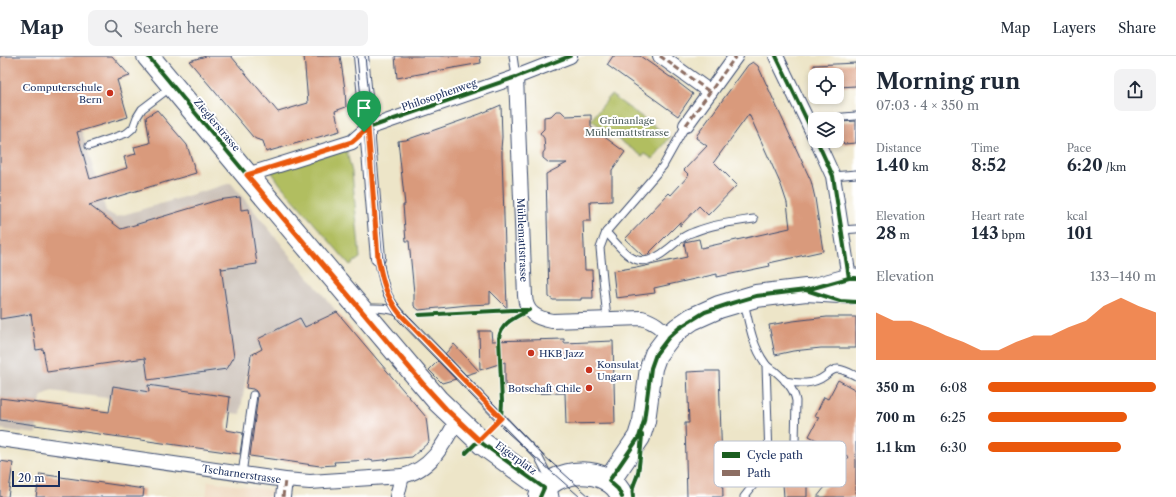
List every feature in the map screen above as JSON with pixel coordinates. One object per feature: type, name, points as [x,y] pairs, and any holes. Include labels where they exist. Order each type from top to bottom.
[{"type":"main road","name":"Zieglerstrasse","points":[[148,56],[273,205]]},
{"type":"main road","name":"Eigerplatz","points":[[273,205],[424,385],[457,420],[483,444],[548,491]]},
{"type":"main road","points":[[548,491],[563,476],[582,473],[596,475],[615,489],[639,437],[644,421],[651,368],[656,354],[669,337],[679,328],[718,306],[744,299],[854,283]]},
{"type":"main road","points":[[806,290],[840,301],[856,302]]},
{"type":"street","points":[[361,56],[378,258]]},
{"type":"street","points":[[516,77],[570,56]]},
{"type":"street","points":[[660,56],[710,92]]},
{"type":"street","points":[[686,125],[736,56]]},
{"type":"street","points":[[776,56],[809,112]]},
{"type":"street","name":"Philosophenweg","points":[[247,175],[352,142],[368,128],[516,77]]},
{"type":"street","name":"Mühlemattstrasse","points":[[516,77],[525,298],[527,306],[537,317],[552,321],[635,318],[648,320],[659,326],[669,337]]},
{"type":"street","points":[[820,148],[833,176],[841,230],[854,283]]},
{"type":"street","name":"Tscharnerstrasse","points":[[0,440],[285,480],[310,482],[402,476],[413,473],[430,461],[438,452],[457,420]]},
{"type":"street","points":[[398,497],[402,476]]},
{"type":"street","points":[[283,497],[285,480]]},
{"type":"lane","points":[[513,56],[516,77]]},
{"type":"lane","points":[[89,146],[127,133],[133,128],[142,109],[173,85]]},
{"type":"lane","points":[[844,117],[856,116]]},
{"type":"lane","points":[[607,319],[600,248],[606,232],[663,166],[686,125]]},
{"type":"lane","points":[[833,176],[856,174]]},
{"type":"lane","points":[[606,232],[626,254],[643,262],[655,258],[668,250],[680,238],[693,232],[712,226],[754,219]]},
{"type":"lane","points":[[841,230],[856,229]]},
{"type":"lane","points":[[378,258],[386,292],[400,314],[538,456],[548,491]]},
{"type":"lane","points":[[744,299],[754,343],[766,365],[785,381],[795,394],[795,441]]},
{"type":"lane","points":[[360,308],[385,308],[400,314]]},
{"type":"lane","points":[[766,365],[768,441]]},
{"type":"lane","points":[[785,381],[797,384],[811,383],[837,369],[844,370],[856,376]]},
{"type":"lane","points":[[242,474],[253,395]]},
{"type":"lane","points":[[744,497],[752,487]]},
{"type":"shaded area","points":[[0,56],[59,56],[106,211],[116,217],[231,183],[337,312],[250,354],[240,414],[50,391],[41,397],[36,434],[0,429]]},
{"type":"shaded area","points":[[208,481],[269,490],[273,492],[275,497],[206,497]]},
{"type":"green space","name":"Grünanlage Mühlemattstrasse","points":[[611,95],[670,137],[653,159],[645,154],[642,156],[591,120]]},
{"type":"green space","points":[[346,149],[352,172],[360,258],[350,265],[280,184],[271,171]]},
{"type":"building","points":[[0,56],[112,56],[130,76],[117,80],[128,117],[77,132],[90,179],[127,168],[124,157],[136,154],[134,147],[150,143],[146,117],[157,110],[187,145],[196,173],[89,205],[121,229],[218,200],[240,197],[241,210],[249,209],[257,264],[222,269],[221,267],[234,357],[227,369],[148,380],[145,358],[47,372],[43,349],[36,350],[31,314],[0,319]]},
{"type":"building","points":[[206,56],[231,56],[278,112],[308,103],[304,56],[340,56],[346,107],[335,111],[340,131],[266,152],[263,141],[253,137],[189,61]]},
{"type":"building","points":[[395,56],[480,56],[481,63],[397,78]]},
{"type":"building","points":[[613,56],[640,56],[693,94],[678,116],[607,65]]},
{"type":"building","points":[[753,62],[758,66],[811,181],[823,251],[769,263],[770,266],[717,277],[717,274],[654,288],[655,293],[616,298],[613,271],[637,267],[636,268],[687,257],[684,242],[699,239],[701,248],[790,228],[787,203],[781,185],[749,114],[714,162],[737,185],[708,215],[699,206],[680,226],[680,222],[647,255],[643,256],[625,239],[669,193],[671,195],[689,175],[684,170],[707,146],[696,138],[697,135],[748,65]]},
{"type":"building","points":[[856,63],[856,86],[844,87],[844,68],[814,68],[814,65]]},
{"type":"building","points":[[501,105],[501,149],[507,308],[490,291],[490,304],[419,310],[414,306],[409,241],[406,241],[403,205],[405,205],[398,141],[406,140]]},
{"type":"building","points":[[556,111],[561,111],[566,116],[591,115],[591,127],[625,152],[612,170],[612,201],[590,202],[591,221],[583,221],[585,270],[592,270],[593,298],[581,298],[581,300],[553,300],[549,297],[546,174],[567,163],[549,163],[543,158],[543,153],[545,150],[544,138],[540,133],[544,129],[544,117],[551,116]]},
{"type":"building","points":[[856,121],[856,143],[844,144],[844,122]]},
{"type":"building","points":[[337,312],[426,417],[429,442],[412,457],[373,461],[334,462],[335,465],[320,466],[250,456],[258,395],[253,389],[246,388],[251,355],[262,349],[258,339],[300,318],[305,327]]},
{"type":"building","points":[[827,317],[856,317],[856,348],[821,348],[793,351],[775,355],[769,325]]},
{"type":"building","points":[[479,331],[491,331],[492,341],[564,339],[564,343],[613,341],[615,423],[566,424],[565,393],[510,394],[510,386],[505,386],[505,362],[480,370]]},
{"type":"building","points":[[454,344],[479,371],[466,375],[445,354]]},
{"type":"building","points":[[438,361],[456,379],[442,383],[429,370]]},
{"type":"building","points":[[719,371],[721,441],[714,441],[714,487],[723,487],[723,497],[687,497],[685,423],[689,423],[687,372]]},
{"type":"building","points":[[838,380],[856,390],[856,497],[817,497],[825,487],[846,487],[846,461],[849,457],[846,455],[846,441],[819,441],[809,436],[819,417],[815,416],[824,397],[828,399]]},
{"type":"building","points":[[148,385],[230,397],[226,430],[243,433],[240,454],[0,420],[0,398],[109,412],[113,386],[149,392]]},
{"type":"building","points":[[0,461],[13,463],[8,497],[0,497]]},
{"type":"building","points":[[40,474],[144,489],[143,497],[36,497]]},
{"type":"building","points":[[783,487],[807,487],[807,497],[784,497]]},
{"type":"tram line","points":[[357,56],[377,269],[382,290],[391,309],[399,321],[508,433],[580,497]]},
{"type":"tram line","points":[[365,56],[382,250],[387,280],[392,293],[406,313],[542,454],[590,497]]},
{"type":"marked path","points":[[660,56],[710,92]]},
{"type":"marked path","points":[[686,125],[736,56]]},
{"type":"marked path","points":[[283,497],[285,480]]},
{"type":"cycle path","points":[[148,56],[438,401],[483,444],[544,488],[540,497]]},
{"type":"cycle path","points":[[378,258],[368,128],[516,77],[570,56]]},
{"type":"cycle path","points":[[776,56],[808,122]]},
{"type":"cycle path","points":[[820,148],[833,176],[849,278]]},
{"type":"cycle path","points":[[622,497],[618,489],[609,481],[639,437],[644,421],[651,368],[656,354],[669,337],[679,328],[705,312],[732,303],[756,296],[806,290],[849,278],[856,278]]},
{"type":"cycle path","points":[[806,290],[840,301],[856,302]]},
{"type":"cycle path","points":[[419,315],[527,310]]},
{"type":"cycle path","points":[[466,453],[501,418],[500,332],[506,324],[529,310]]},
{"type":"cycle path","points":[[633,497],[633,487],[638,473],[642,435]]},
{"type":"place","name":"Computerschule Bern","points":[[110,93]]},
{"type":"place","name":"HKB Jazz","points":[[531,353]]},
{"type":"place","name":"Konsulat Ungarn","points":[[589,370]]},
{"type":"place","name":"Botschaft Chile","points":[[589,388]]},
{"type":"route","points":[[368,128],[378,258],[386,292],[400,314],[501,418],[479,440],[446,409],[424,385],[247,175],[352,142],[364,132],[368,128]]}]
